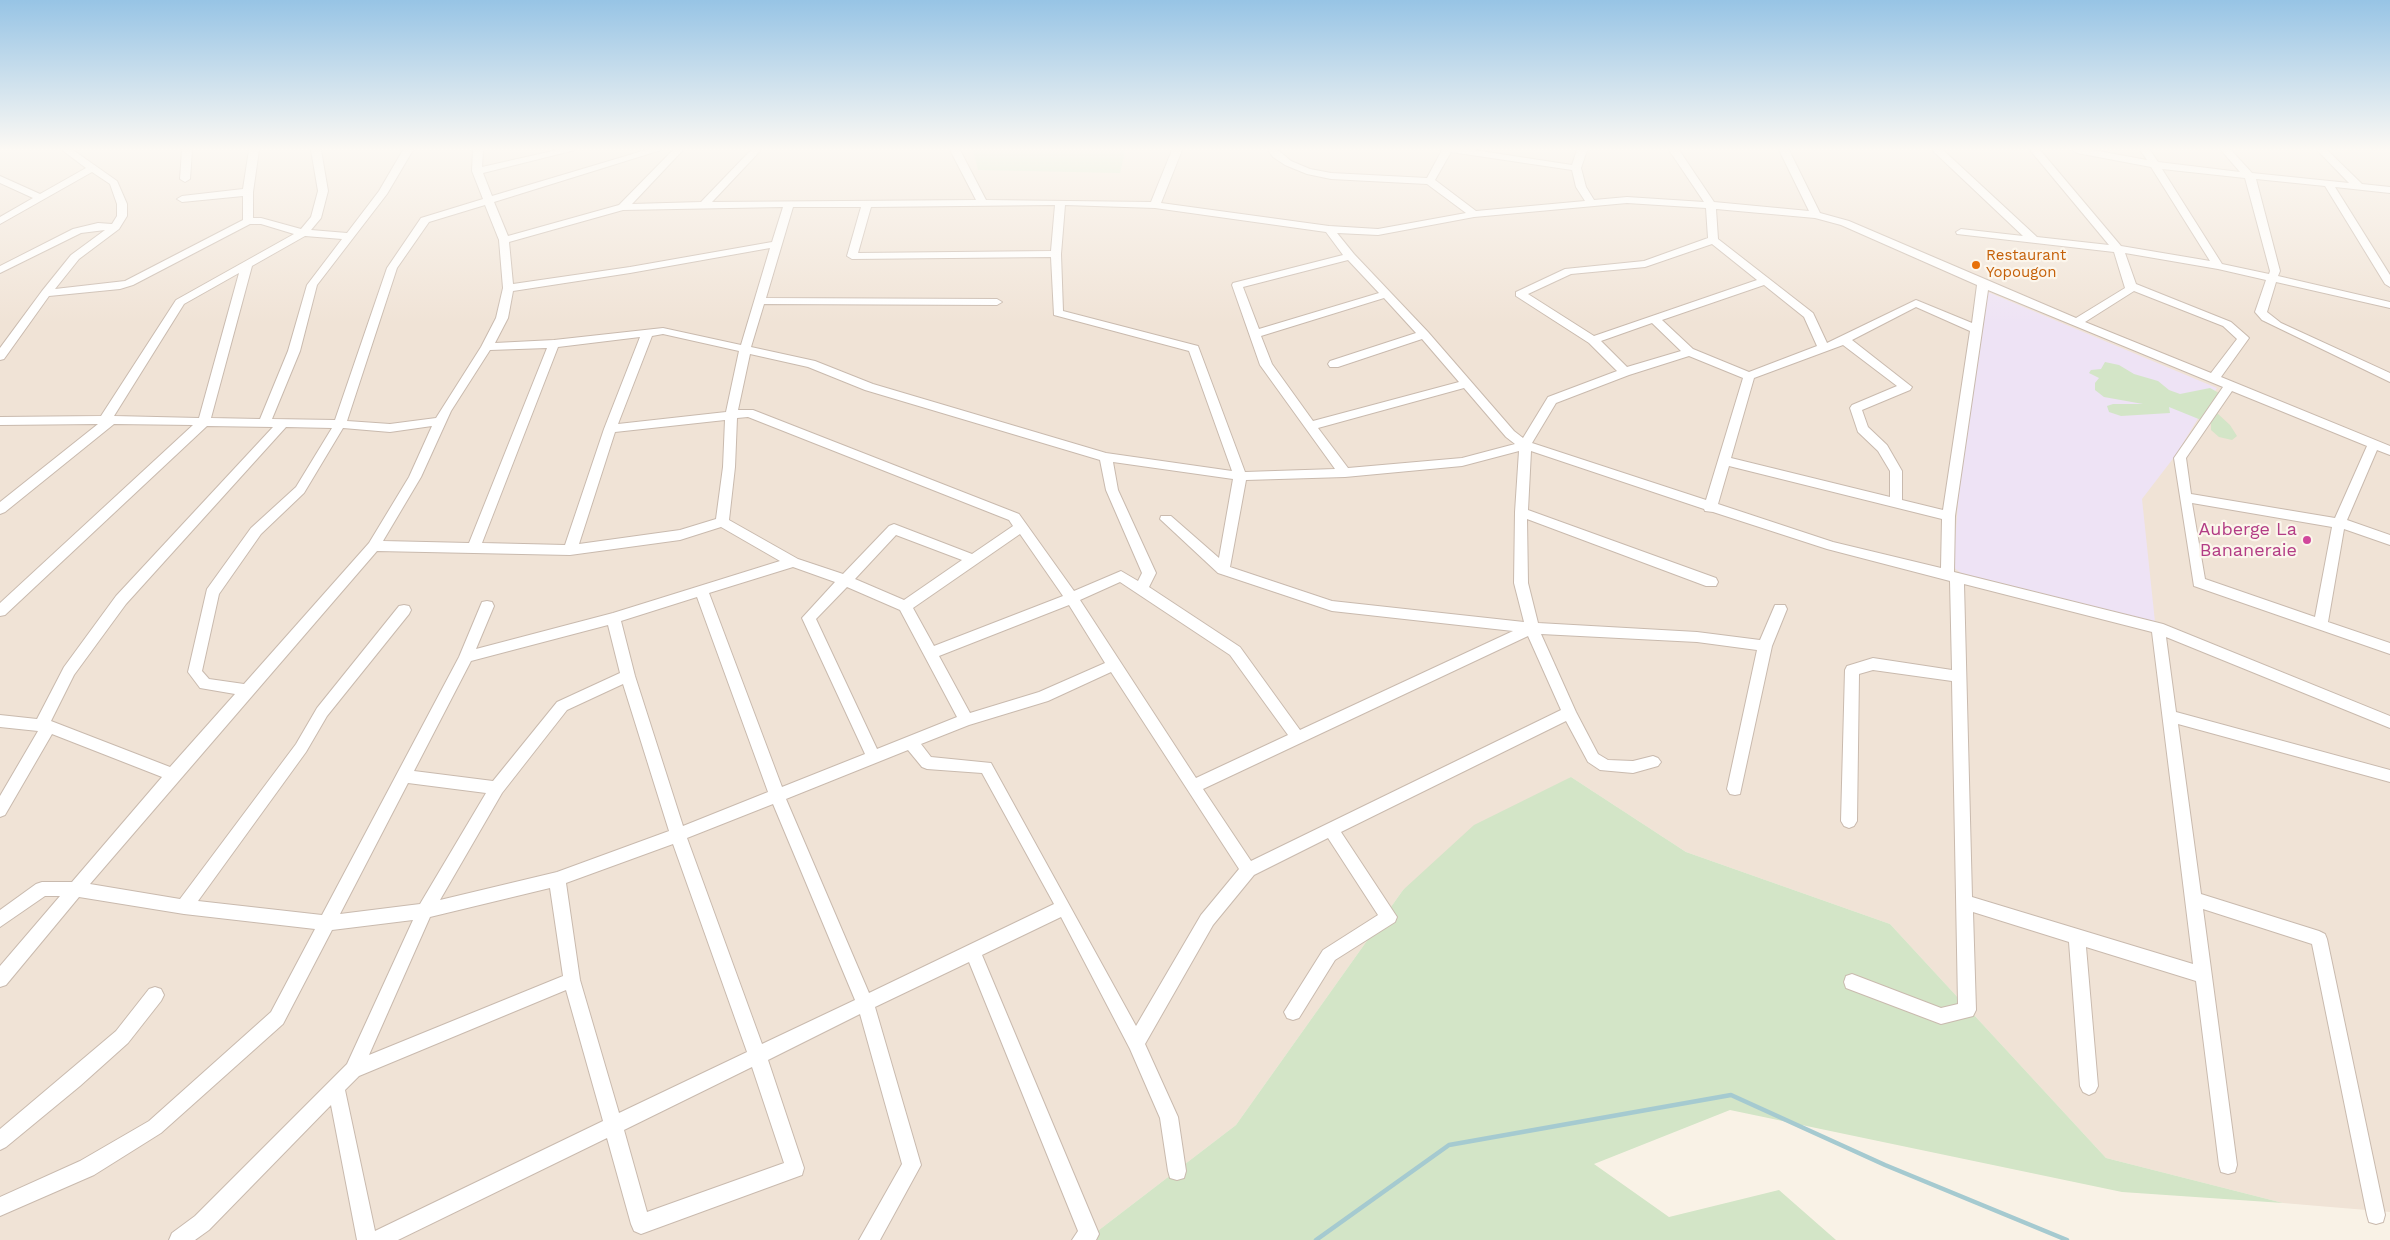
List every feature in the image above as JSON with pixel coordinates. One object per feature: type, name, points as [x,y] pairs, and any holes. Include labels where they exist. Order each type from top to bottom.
[{"type":"street","points":[[0,221],[23,208]]},
{"type":"street","points":[[0,356],[75,257],[115,227],[122,216],[122,208]]},
{"type":"street","points":[[248,208],[248,221]]},
{"type":"street","points":[[0,509],[108,420],[180,302],[303,233],[316,218],[319,208]]},
{"type":"street","points":[[264,423],[294,351],[312,285],[370,208]]},
{"type":"street","points":[[246,690],[205,684],[195,672],[212,593],[256,531],[300,490],[340,424],[392,268],[425,220],[464,208]]},
{"type":"street","points":[[0,979],[74,889],[246,690],[374,546],[416,477],[445,411],[487,347],[502,318],[508,288],[504,240],[492,208]]},
{"type":"street","points":[[504,240],[620,208]]},
{"type":"street","points":[[722,522],[729,467],[731,414],[745,349],[788,208]]},
{"type":"street","points":[[866,208],[852,256],[1056,254]]},
{"type":"street","points":[[1060,208],[1056,254],[1058,313],[1194,350],[1240,476],[1223,570]]},
{"type":"street","points":[[1175,208],[1329,230],[1378,232],[1474,214],[1539,208]]},
{"type":"street","points":[[1466,208],[1474,214]]},
{"type":"street","points":[[1711,208],[1714,240],[1809,315],[1823,347]]},
{"type":"street","points":[[1741,208],[1816,215],[1845,223],[1982,284],[2390,451]]},
{"type":"street","points":[[1812,208],[1816,215]]},
{"type":"street","points":[[1999,208],[2034,240]]},
{"type":"street","points":[[2084,208],[2118,249],[2131,286],[2226,324],[2243,338],[2214,378]]},
{"type":"street","points":[[2182,208],[2218,266]]},
{"type":"street","points":[[2258,208],[2275,271],[2261,312],[2266,318],[2389,375]]},
{"type":"street","points":[[2343,208],[2390,284]]},
{"type":"street","points":[[46,293],[120,286],[129,283],[248,221],[261,221],[303,233],[348,236]]},
{"type":"street","points":[[0,270],[77,231],[98,226],[115,227]]},
{"type":"street","points":[[1329,230],[1350,256],[1424,334],[1510,434],[1525,445],[1710,508],[1832,546],[2158,628],[2390,722]]},
{"type":"street","points":[[1961,232],[2118,249],[2218,266],[2390,305]]},
{"type":"street","points":[[1625,372],[1594,340],[1520,294],[1570,271],[1645,264],[1714,240]]},
{"type":"street","points":[[508,288],[630,270],[777,244]]},
{"type":"street","points":[[1345,473],[1266,365],[1237,285],[1350,256]]},
{"type":"street","points":[[0,611],[204,422],[247,265]]},
{"type":"street","points":[[1594,340],[1764,281]]},
{"type":"street","points":[[1852,982],[1941,1016],[1967,1010],[1960,677],[1949,516],[1982,284]]},
{"type":"street","points":[[2076,323],[2129,290],[2131,286]]},
{"type":"street","points":[[1255,334],[1387,294]]},
{"type":"street","points":[[759,301],[997,302]]},
{"type":"street","points":[[1654,319],[1688,352],[1749,376],[1844,340],[1916,303],[1975,329]]},
{"type":"street","points":[[487,347],[554,344],[663,331],[811,364],[869,387],[1106,457],[1240,476],[1345,473],[1462,462],[1525,445]]},
{"type":"street","points":[[570,550],[610,429],[647,333]]},
{"type":"street","points":[[1334,364],[1424,334]]},
{"type":"street","points":[[1844,340],[1906,388],[1856,408],[1862,429],[1883,448],[1896,471],[1896,502]]},
{"type":"street","points":[[474,548],[554,344]]},
{"type":"street","points":[[1653,762],[1633,766],[1606,766],[1592,758],[1568,713],[1532,628],[1521,584],[1521,512],[1525,445],[1552,400],[1625,372],[1688,352]]},
{"type":"street","points":[[1710,508],[1749,376]]},
{"type":"street","points":[[1310,426],[1466,384]]},
{"type":"street","points":[[2230,385],[2180,458],[2199,582],[2390,649]]},
{"type":"street","points":[[610,429],[749,413],[1014,517],[1072,598],[1114,666],[1248,870]]},
{"type":"street","points":[[0,421],[108,420],[340,424],[390,428],[440,421]]},
{"type":"street","points":[[0,810],[45,726],[69,671],[121,600],[282,424]]},
{"type":"street","points":[[2320,626],[2339,523],[2374,444]]},
{"type":"street","points":[[1106,457],[1112,490],[1149,573],[1141,589]]},
{"type":"street","points":[[1724,461],[1949,516]]},
{"type":"street","points":[[2185,497],[2339,523],[2353,526],[2390,540]]},
{"type":"street","points":[[1521,512],[1711,582]]},
{"type":"street","points":[[1166,519],[1223,570],[1332,606],[1467,619],[1532,628],[1697,637],[1765,646]]},
{"type":"street","points":[[374,546],[570,550],[680,535],[722,522],[793,562],[845,580],[905,606],[966,720]]},
{"type":"street","points":[[905,606],[1021,527]]},
{"type":"street","points":[[873,756],[809,618],[894,529],[972,559]]},
{"type":"street","points":[[466,657],[613,618],[793,562]]},
{"type":"street","points":[[931,653],[1072,598],[1120,576],[1235,651],[1297,737]]},
{"type":"street","points":[[701,590],[777,795],[866,1005],[912,1165],[869,1240]]},
{"type":"street","points":[[0,1207],[87,1168],[155,1127],[277,1018],[466,657],[487,606]]},
{"type":"street","points":[[1735,790],[1765,646],[1780,609]]},
{"type":"street","points":[[184,906],[301,748],[322,712],[404,610]]},
{"type":"street","points":[[557,879],[572,980],[640,1224],[794,1168],[758,1057],[678,835],[628,676],[613,618]]},
{"type":"street","points":[[1194,786],[1532,628]]},
{"type":"street","points":[[2158,628],[2228,1164]]},
{"type":"street","points":[[1849,821],[1852,670],[1873,664],[1960,677]]},
{"type":"street","points":[[0,920],[42,889],[74,889],[184,906],[326,922],[425,911],[557,879],[678,835],[966,720],[1044,697],[1114,666]]},
{"type":"street","points":[[179,1240],[202,1222],[353,1070],[425,911],[497,788],[562,706],[628,676]]},
{"type":"street","points":[[1136,1043],[1207,920],[1248,870],[1568,713]]},
{"type":"street","points":[[2169,716],[2390,776]]},
{"type":"street","points":[[0,721],[45,726],[173,775]]},
{"type":"street","points":[[911,742],[927,763],[986,767],[1064,907],[1136,1043],[1169,1117],[1177,1171]]},
{"type":"street","points":[[403,776],[497,788]]},
{"type":"street","points":[[1293,1012],[1329,955],[1389,917],[1331,830]]},
{"type":"street","points":[[2193,899],[2319,939],[2376,1215]]},
{"type":"street","points":[[1965,902],[2202,975]]},
{"type":"street","points":[[377,1240],[866,1005],[1064,907]]},
{"type":"street","points":[[2077,936],[2089,1086]]},
{"type":"street","points":[[973,952],[1089,1234],[1082,1240]]},
{"type":"street","points":[[353,1070],[572,980]]},
{"type":"street","points":[[0,1141],[74,1080],[122,1037],[154,995]]},
{"type":"street","points":[[336,1088],[367,1240]]},
{"type":"shaded area","points":[[0,208],[2390,208],[2390,1212],[2283,1203],[2106,1158],[1890,924],[1686,852],[1571,777],[1403,890],[1236,1125],[1086,1240],[0,1240]]},
{"type":"shaded area","points":[[1983,290],[2217,388],[2175,456],[2142,499],[2155,622],[1961,573],[1953,567],[1960,477]]},
{"type":"green space","points":[[2105,362],[2119,365],[2134,374],[2158,381],[2169,390],[2180,394],[2210,388],[2219,393],[2223,403],[2217,413],[2230,425],[2237,436],[2232,440],[2219,437],[2211,430],[2211,424],[2169,407],[2170,413],[2121,416],[2109,412],[2107,406],[2113,404],[2143,404],[2104,397],[2095,390],[2095,383],[2099,378],[2089,373],[2091,370],[2101,369]]},
{"type":"green space","points":[[1571,777],[1686,852],[1890,924],[2106,1158],[2283,1203],[2122,1192],[1730,1110],[1594,1164],[1669,1217],[1779,1190],[1836,1240],[1086,1240],[1236,1125],[1403,890],[1474,825]]},
{"type":"waterway","points":[[1316,1240],[1449,1145],[1731,1095],[1885,1165],[2067,1240]]},
{"type":"place","name":"Restaurant Yopougon","points":[[1976,265]]},
{"type":"place","name":"Auberge La Bananeraie","points":[[2307,540]]}]
